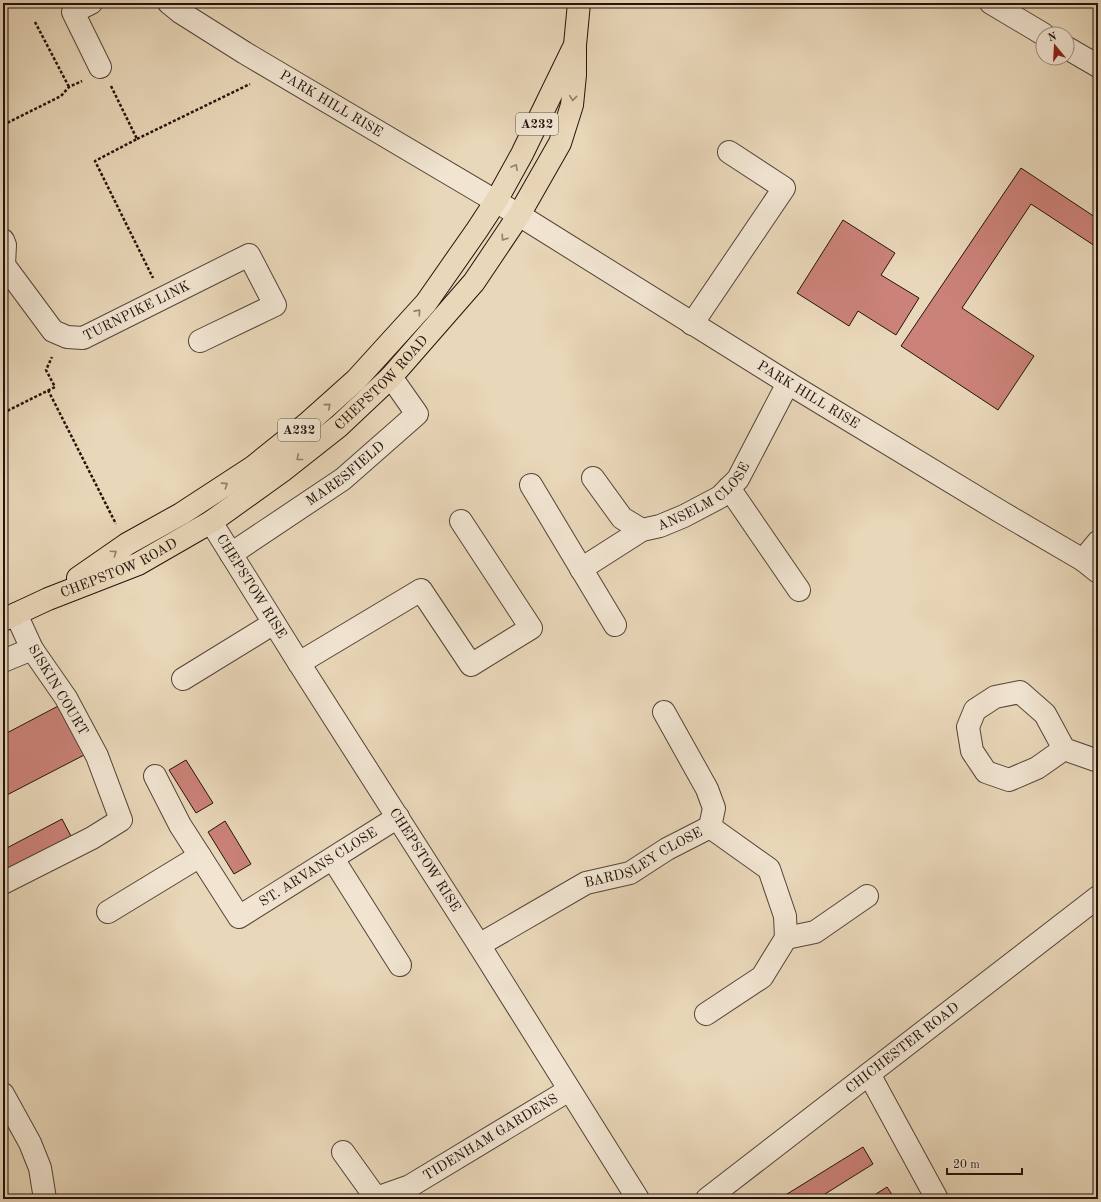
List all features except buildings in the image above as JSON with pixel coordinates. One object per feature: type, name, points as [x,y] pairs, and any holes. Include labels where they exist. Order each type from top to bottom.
[{"type":"highway","name":"CHEPSTOW ROAD","points":[[9,617],[48,599],[138,564],[211,522],[282,471],[339,426],[391,377],[474,282],[520,215],[560,143],[572,105],[579,3]]},
{"type":"highway","name":"CHEPSTOW ROAD","points":[[48,599],[127,544],[182,514],[253,466],[309,422],[356,380],[426,303],[478,230],[522,154],[575,45]]},
{"type":"street","points":[[91,3],[73,12],[105,76]]},
{"type":"street","name":"PARK HILL RISE","points":[[170,3],[180,12],[275,71],[520,215],[788,384],[1090,566]]},
{"type":"street","points":[[991,3],[1035,29]]},
{"type":"street","points":[[1075,53],[1098,66]]},
{"type":"street","points":[[692,324],[784,188],[729,152]]},
{"type":"street","name":"TURNPIKE LINK","points":[[3,240],[5,245],[4,266],[53,331],[67,337],[83,338],[250,255],[275,305],[200,341]]},
{"type":"street","name":"MARESFIELD","points":[[231,554],[343,478],[417,414],[391,377]]},
{"type":"street","name":"ANSELM CLOSE","points":[[593,478],[622,518],[642,530],[660,526],[684,516],[720,497],[738,478],[788,384]]},
{"type":"street","points":[[531,485],[615,625]]},
{"type":"street","points":[[729,488],[799,590]]},
{"type":"street","points":[[299,663],[421,590],[471,665],[531,628],[461,521]]},
{"type":"street","name":"CHEPSTOW RISE","points":[[211,522],[638,1199]]},
{"type":"street","points":[[581,569],[642,530]]},
{"type":"street","points":[[1090,566],[1098,542]]},
{"type":"street","name":"SISKIN COURT","points":[[3,883],[92,838],[121,820],[97,756],[66,698],[9,617]]},
{"type":"street","points":[[183,679],[274,623]]},
{"type":"street","points":[[3,661],[32,649]]},
{"type":"street","points":[[1064,749],[1036,768],[1009,780],[986,772],[972,751],[968,727],[974,710],[995,697],[1020,692],[1045,714],[1064,749],[1098,761]]},
{"type":"street","points":[[664,712],[707,789],[714,808],[710,826]]},
{"type":"street","points":[[108,912],[200,856],[180,825],[155,776]]},
{"type":"street","name":"ST. ARVANS CLOSE","points":[[200,856],[239,917],[398,817]]},
{"type":"street","name":"BARDSLEY CLOSE","points":[[479,945],[586,883],[630,873],[667,849],[710,826],[769,869],[785,916],[786,938]]},
{"type":"street","points":[[333,859],[400,965]]},
{"type":"street","points":[[706,1014],[762,977],[786,938],[815,932],[866,896]]},
{"type":"street","name":"CHICHESTER ROAD","points":[[707,1199],[1098,897]]},
{"type":"street","points":[[869,1074],[937,1199]]},
{"type":"street","name":"TIDENHAM GARDENS","points":[[344,1152],[376,1198],[410,1186],[569,1090]]},
{"type":"street","points":[[3,1094],[30,1143],[40,1168],[45,1199]]},
{"type":"path","points":[[35,22],[69,88]]},
{"type":"path","points":[[163,298],[95,160],[275,71]]},
{"type":"path","points":[[105,76],[137,139]]},
{"type":"path","points":[[3,125],[61,96],[69,88],[83,81]]},
{"type":"path","points":[[3,413],[55,387],[46,370],[63,335]]},
{"type":"path","points":[[48,390],[119,529]]}]
